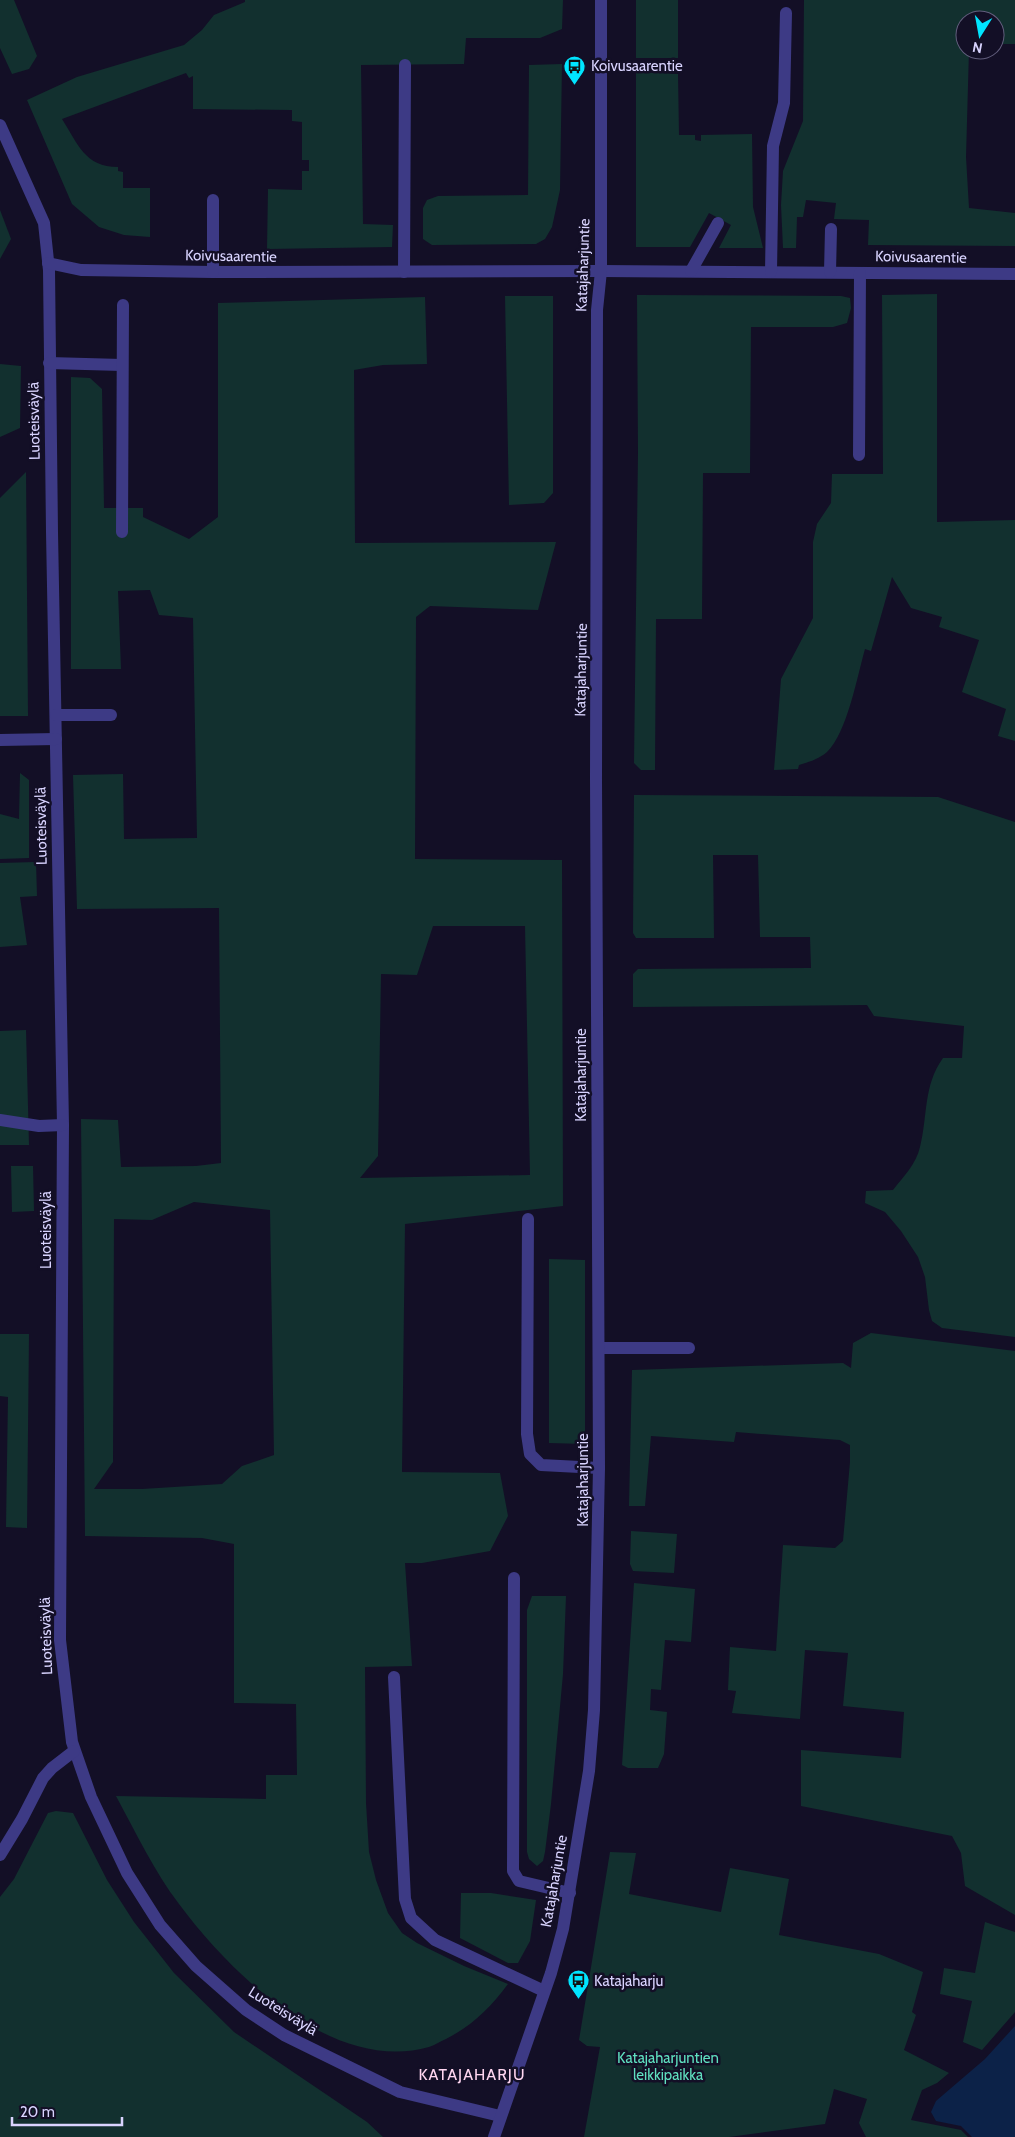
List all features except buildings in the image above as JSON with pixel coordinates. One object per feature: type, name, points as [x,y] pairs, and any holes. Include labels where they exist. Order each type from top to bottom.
[{"type":"street","name":"Katajaharjuntie","points":[[494,2137],[563,1929],[589,1771],[594,1710],[599,1468],[596,779],[597,320],[601,271],[601,0]]},
{"type":"street","points":[[771,272],[773,146],[784,103],[786,13]]},
{"type":"street","points":[[404,272],[405,65]]},
{"type":"street","name":"Luoteisväylä","points":[[0,125],[44,223],[48,263],[63,1125],[60,1640],[74,1751],[92,1797],[127,1873],[160,1925],[196,1966],[246,2010],[284,2035],[400,2092],[500,2116]]},
{"type":"street","points":[[213,200],[213,272]]},
{"type":"street","points":[[691,271],[718,223]]},
{"type":"street","points":[[830,229],[830,272]]},
{"type":"street","name":"Koivusaarentie","points":[[48,263],[80,270],[213,272],[691,271],[1015,274]]},
{"type":"street","points":[[859,454],[860,273]]},
{"type":"street","points":[[122,305],[122,532]]},
{"type":"street","points":[[49,363],[122,365]]},
{"type":"street","points":[[56,716],[111,715]]},
{"type":"street","points":[[0,740],[56,738]]},
{"type":"street","points":[[0,1120],[40,1126],[63,1125]]},
{"type":"street","points":[[528,1219],[527,1434],[530,1454],[541,1465],[599,1468]]},
{"type":"street","points":[[599,1348],[689,1348]]},
{"type":"street","points":[[514,1578],[513,1871],[519,1881],[570,1892]]},
{"type":"street","points":[[394,1677],[405,1899],[411,1918],[434,1940],[544,1991]]},
{"type":"street","points":[[0,1855],[22,1819],[43,1778],[52,1768],[74,1751]]},
{"type":"green space","points":[[0,0],[14,0],[37,56],[29,69],[12,74],[0,48]]},
{"type":"green space","points":[[245,0],[563,0],[562,29],[540,38],[466,38],[464,64],[361,65],[363,224],[393,225],[392,247],[267,249],[268,189],[302,190],[302,171],[309,171],[309,160],[302,160],[302,122],[292,121],[292,110],[193,109],[193,76],[189,78],[186,73],[62,119],[78,145],[90,158],[107,166],[118,167],[118,171],[123,172],[123,188],[150,188],[150,237],[124,235],[99,227],[72,204],[27,100],[77,77],[184,45],[202,30],[214,15],[245,2]]},
{"type":"green space","points":[[636,0],[678,0],[678,58],[636,58]]},
{"type":"green space","points":[[804,0],[1015,0],[1015,44],[1005,44],[1005,10],[955,10],[955,60],[969,60],[966,157],[969,208],[1015,213],[1015,246],[868,245],[869,220],[834,219],[836,203],[806,200],[803,217],[797,217],[796,248],[783,248],[781,205],[783,171],[803,121]]},
{"type":"green space","points":[[562,64],[560,190],[552,227],[545,239],[536,244],[432,245],[423,239],[423,208],[427,200],[438,196],[528,195],[529,65]]},
{"type":"green space","points":[[636,72],[678,74],[679,135],[695,135],[695,140],[701,141],[701,135],[752,134],[753,207],[763,248],[719,248],[731,225],[709,213],[690,247],[636,247]]},
{"type":"green space","points":[[0,210],[11,239],[0,259]]},
{"type":"green space","points":[[937,294],[937,522],[1015,520],[1015,741],[998,736],[1006,709],[962,692],[979,640],[939,627],[942,617],[911,608],[892,577],[871,651],[865,649],[851,704],[834,743],[827,752],[814,760],[799,765],[798,769],[774,770],[781,679],[813,618],[813,542],[817,524],[831,503],[832,474],[883,474],[882,295]]},
{"type":"green space","points":[[637,295],[841,296],[850,298],[851,308],[847,323],[833,327],[751,327],[750,473],[703,473],[702,619],[656,619],[655,770],[641,770],[634,763],[638,453]]},
{"type":"green space","points":[[505,296],[553,296],[553,493],[544,503],[509,505]]},
{"type":"green space","points":[[425,297],[427,364],[383,365],[354,370],[355,543],[556,542],[538,610],[430,606],[416,617],[415,859],[562,860],[563,1206],[405,1224],[402,1472],[500,1473],[508,1516],[490,1551],[422,1563],[405,1563],[412,1666],[365,1667],[366,1803],[369,1852],[376,1880],[388,1913],[402,1933],[417,1943],[464,1966],[508,1984],[495,2001],[456,2034],[429,2047],[393,2051],[357,2046],[321,2032],[288,2012],[226,1960],[170,1891],[153,1865],[116,1796],[266,1799],[266,1775],[297,1775],[296,1704],[234,1703],[234,1544],[202,1538],[85,1536],[81,1119],[118,1120],[121,1167],[196,1166],[221,1163],[219,908],[77,909],[73,775],[123,774],[124,839],[197,838],[193,618],[159,615],[150,590],[118,591],[121,669],[71,669],[71,377],[90,378],[102,389],[104,508],[143,508],[143,517],[189,539],[218,517],[218,303]],"holes":[[[433,926],[525,926],[530,1175],[360,1178],[378,1156],[381,974],[417,975]],[[194,1202],[270,1210],[274,1455],[242,1466],[222,1484],[142,1489],[94,1489],[113,1462],[114,1219],[152,1220]]]},
{"type":"green space","points":[[0,364],[21,366],[20,428],[0,437]]},
{"type":"green space","points":[[26,472],[28,716],[0,716],[0,498]]},
{"type":"green space","points":[[20,773],[29,780],[29,858],[0,859],[0,814],[19,819]]},
{"type":"green space","points":[[634,795],[938,797],[1015,822],[1015,1337],[942,1328],[932,1321],[925,1277],[918,1257],[901,1231],[885,1212],[865,1203],[866,1191],[893,1190],[913,1164],[920,1147],[932,1079],[943,1058],[962,1058],[964,1026],[874,1016],[867,1005],[633,1007],[633,974],[638,969],[811,968],[810,937],[760,937],[758,855],[713,855],[714,938],[636,938],[633,933]]},
{"type":"green space","points":[[36,862],[37,896],[20,897],[27,945],[0,947],[0,863]]},
{"type":"green space","points":[[26,1030],[29,1145],[0,1145],[0,1031]]},
{"type":"green space","points":[[11,1166],[33,1166],[34,1211],[12,1212]]},
{"type":"green space","points":[[549,1259],[585,1260],[585,1444],[549,1443]]},
{"type":"green space","points":[[871,1333],[1015,1351],[1015,1915],[965,1886],[961,1853],[952,1836],[801,1806],[801,1750],[901,1758],[904,1712],[843,1706],[848,1653],[805,1650],[800,1719],[732,1713],[736,1691],[728,1690],[730,1647],[776,1651],[783,1545],[835,1548],[843,1541],[850,1445],[840,1440],[736,1432],[734,1442],[651,1436],[645,1506],[629,1506],[632,1370],[843,1363],[851,1368],[853,1343]]},
{"type":"green space","points":[[0,1334],[29,1334],[27,1528],[6,1527],[8,1397],[0,1396]]},
{"type":"green space","points":[[631,1531],[677,1534],[674,1573],[633,1571],[630,1564]]},
{"type":"green space","points":[[634,1583],[695,1589],[691,1642],[665,1640],[661,1690],[651,1689],[650,1710],[667,1712],[664,1754],[658,1768],[628,1768],[622,1765]]},
{"type":"green space","points":[[532,1596],[566,1596],[563,1674],[551,1804],[543,1861],[537,1866],[529,1859],[527,1852],[527,1610]]},
{"type":"green space","points":[[56,1811],[73,1813],[107,1880],[134,1922],[174,1973],[234,2032],[367,2122],[383,2137],[0,2137],[0,1897],[14,1879],[48,1813]]},
{"type":"green space","name":"Katajaharjuntien leikkipaikka","points":[[610,1852],[636,1853],[629,1894],[721,1912],[730,1868],[789,1879],[779,1935],[879,1954],[923,1972],[912,2012],[916,2015],[904,2050],[949,2073],[937,2083],[922,2090],[911,2120],[961,2130],[968,2137],[866,2137],[859,2123],[867,2099],[834,2089],[825,2124],[729,2137],[584,2137],[600,2047],[587,2046],[579,2040]]},
{"type":"green space","points":[[461,1893],[491,1893],[536,1900],[530,1941],[518,1963],[508,1963],[460,1938]]},
{"type":"green space","points":[[985,1922],[1015,1932],[1015,2012],[982,2050],[963,2042],[972,2001],[940,1994],[944,1968],[975,1973]]},
{"type":"water","points":[[1015,2026],[1015,2137],[972,2137],[961,2126],[936,2121],[931,2112],[936,2101],[985,2059]]},
{"type":"place","name":"Koivusaarentie","points":[[575,85]]},
{"type":"place","name":"Katajaharju","points":[[578,2000]]},
{"type":"district","name":"KATAJAHARJU","points":[[472,2074]]}]
